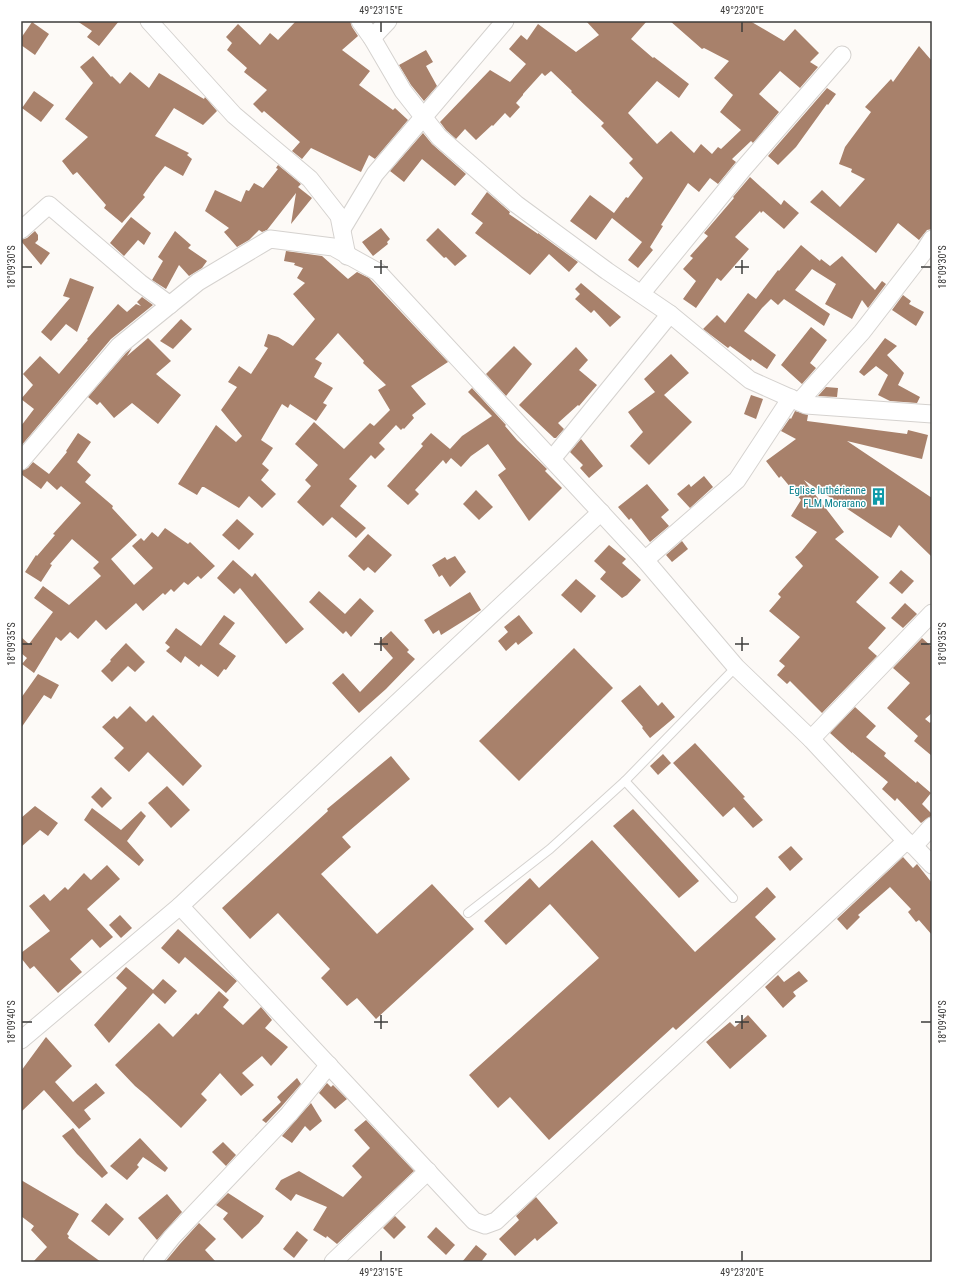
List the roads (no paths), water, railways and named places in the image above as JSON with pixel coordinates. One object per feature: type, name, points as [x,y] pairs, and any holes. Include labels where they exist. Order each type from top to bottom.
[{"type":"street","points":[[149,21],[234,115],[310,179],[339,216],[347,256]]},
{"type":"street","points":[[360,21],[404,91],[439,137],[516,204],[670,314],[750,380],[806,405],[932,414]]},
{"type":"street","points":[[372,38],[388,21]]},
{"type":"street","points":[[342,229],[375,174],[505,21]]},
{"type":"street","points":[[641,294],[743,169],[842,54]]},
{"type":"street","points":[[21,230],[49,205],[140,283],[170,305]]},
{"type":"street","points":[[21,461],[120,346],[198,282],[270,239],[332,247],[378,272],[645,560],[736,667],[811,739],[932,865]]},
{"type":"street","points":[[645,560],[737,480],[795,400],[862,332],[923,253],[932,239]]},
{"type":"street","points":[[552,459],[670,314]]},
{"type":"street","points":[[21,1040],[180,906],[601,512]]},
{"type":"street","points":[[811,739],[932,613]]},
{"type":"street","points":[[180,906],[474,1221],[485,1225],[496,1221],[910,843],[932,826]]},
{"type":"street","points":[[152,1262],[172,1237],[289,1114],[329,1065]]},
{"type":"street","points":[[333,1262],[428,1171]]},
{"type":"lane","points":[[468,914],[550,848],[625,781],[736,667]]},
{"type":"lane","points":[[625,781],[733,898]]},
{"type":"place","name":"Eglise luthérienne FLM Morarano","points":[[879,496]]}]
